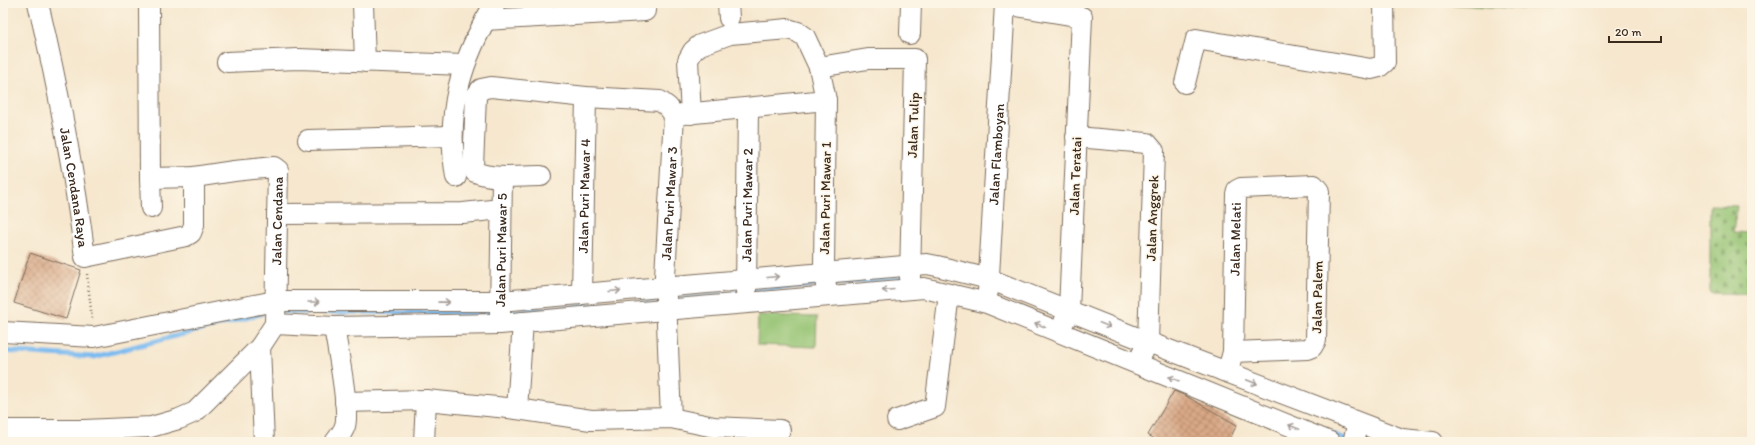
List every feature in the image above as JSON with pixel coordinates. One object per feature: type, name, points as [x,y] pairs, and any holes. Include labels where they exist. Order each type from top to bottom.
[{"type":"street","name":"Jalan Cendana Raya","points":[[38,3],[56,82],[77,200],[85,257],[186,236],[191,233],[194,225],[194,177]]},
{"type":"street","points":[[149,3],[151,208]]},
{"type":"street","points":[[363,3],[365,62]]},
{"type":"street","points":[[461,170],[452,136],[459,82],[464,66],[485,20],[495,3]]},
{"type":"street","points":[[485,20],[646,11],[645,3]]},
{"type":"street","points":[[910,34],[911,3]]},
{"type":"street","points":[[1185,82],[1196,39],[1370,69],[1380,68],[1385,62],[1384,3]]},
{"type":"street","name":"Jalan Flamboyan","points":[[987,303],[990,279],[1004,4],[1082,17]]},
{"type":"street","name":"Jalan Teratai","points":[[1060,333],[1069,310],[1082,17]]},
{"type":"street","name":"Jalan Puri Mawar 3","points":[[671,418],[664,276],[688,60],[693,51],[700,45],[730,34],[788,29],[805,36],[819,68]]},
{"type":"street","points":[[227,62],[298,59],[464,66]]},
{"type":"street","name":"Jalan Tulip","points":[[819,68],[868,59],[916,59],[910,277]]},
{"type":"street","name":"Jalan Puri Mawar 1","points":[[819,68],[826,100],[826,284]]},
{"type":"street","points":[[461,170],[476,96],[481,89],[491,87],[586,97],[660,101],[682,115],[826,100]]},
{"type":"street","name":"Jalan Puri Mawar 4","points":[[582,294],[586,97]]},
{"type":"street","name":"Jalan Puri Mawar 2","points":[[746,291],[748,108]]},
{"type":"street","points":[[308,140],[452,136]]},
{"type":"street","name":"Jalan Anggrek","points":[[1076,137],[1147,143],[1154,151],[1148,342],[1136,363]]},
{"type":"street","name":"Jalan Cendana","points":[[150,178],[194,177],[274,167],[278,170],[275,313]]},
{"type":"street","points":[[461,170],[475,172],[482,175],[540,176]]},
{"type":"street","name":"Jalan Puri Mawar 5","points":[[500,312],[502,176]]},
{"type":"street","name":"Jalan Melati","points":[[1223,371],[1230,363],[1233,352],[1237,190],[1241,188],[1314,186],[1319,191]]},
{"type":"street","name":"Jalan Palem","points":[[1233,352],[1307,349],[1312,347],[1316,340],[1319,191]]},
{"type":"street","points":[[277,214],[463,213],[501,209]]},
{"type":"street","points":[[3,332],[94,337],[275,313],[500,312],[523,322],[666,298],[910,277],[938,266],[990,279],[1148,342],[1402,439],[1433,442]]},
{"type":"street","points":[[910,277],[924,288],[987,303],[1330,442]]},
{"type":"street","points":[[275,313],[334,327],[500,312],[582,294],[666,298]]},
{"type":"street","points":[[897,420],[935,407],[949,294]]},
{"type":"street","points":[[3,430],[85,436],[151,427],[179,419],[195,412],[260,347],[275,313]]},
{"type":"street","points":[[517,409],[523,322]]},
{"type":"street","points":[[334,327],[345,402],[345,424],[335,442]]},
{"type":"street","points":[[260,347],[264,442]]},
{"type":"street","points":[[345,402],[426,400],[517,409],[591,420],[671,418],[714,434],[780,430]]},
{"type":"street","points":[[424,442],[426,400]]},
{"type":"street","points":[[1353,442],[1358,423]]},
{"type":"path","points":[[85,257],[94,337]]},
{"type":"green space","points":[[1426,3],[1590,3],[1524,9]]},
{"type":"green space","points":[[1710,205],[1737,206],[1733,232],[1752,233],[1752,294],[1710,293]]},
{"type":"green space","points":[[758,315],[817,317],[816,347],[757,345]]},
{"type":"building","points":[[30,253],[81,270],[66,319],[14,303]]},
{"type":"building","points":[[1174,391],[1186,396],[1237,425],[1228,442],[1160,442],[1148,435]]},
{"type":"waterway","points":[[830,284],[906,278]]},
{"type":"waterway","points":[[750,291],[822,284]]},
{"type":"waterway","points":[[671,299],[742,292]]},
{"type":"waterway","points":[[503,312],[663,300]]},
{"type":"waterway","points":[[279,312],[495,313]]},
{"type":"waterway","points":[[3,351],[94,357],[261,314]]},
{"type":"waterway","points":[[1333,434],[1349,441]]}]
